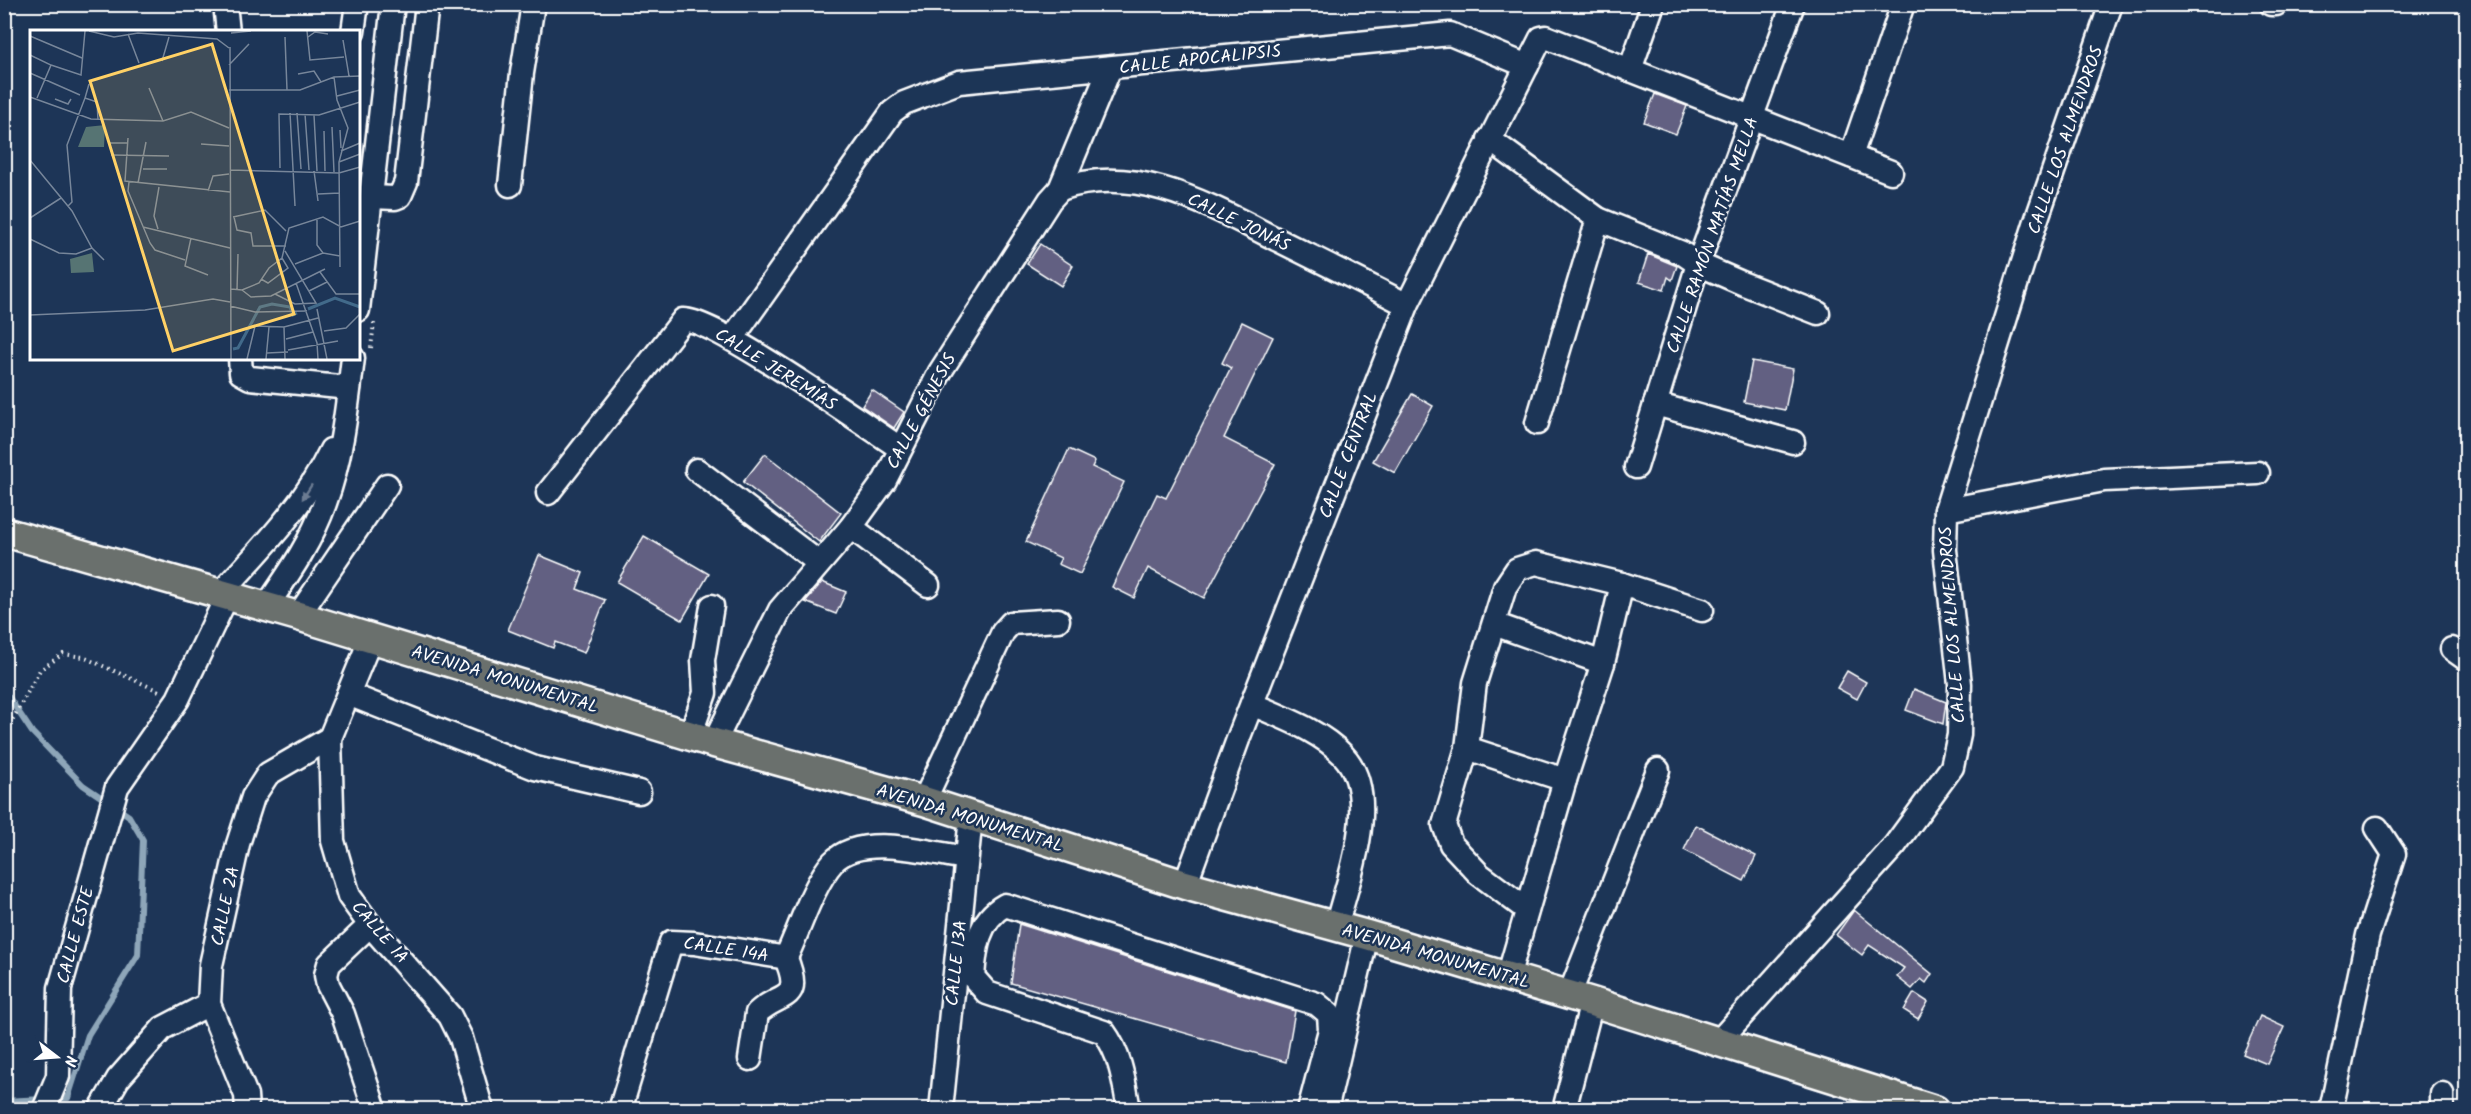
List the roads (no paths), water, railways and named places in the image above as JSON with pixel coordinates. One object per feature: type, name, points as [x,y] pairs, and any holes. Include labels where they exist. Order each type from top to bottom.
[{"type":"main road","name":"AVENIDA MONUMENTAL","points":[[4,532],[298,616],[702,739],[924,801],[1185,885],[1508,977],[1935,1110]]},
{"type":"street","points":[[225,4],[228,30]]},
{"type":"street","points":[[353,30],[357,4]]},
{"type":"street","points":[[360,294],[393,4]]},
{"type":"street","points":[[372,197],[395,198],[400,196],[406,182],[428,4]]},
{"type":"street","points":[[510,185],[522,73],[533,4]]},
{"type":"street","points":[[1653,4],[1630,70],[1891,172]]},
{"type":"street","name":"CALLE RAMÓN MATÍAS MELLA","points":[[1636,467],[1698,264],[1793,4]]},
{"type":"street","points":[[1851,156],[1903,4]]},
{"type":"street","name":"CALLE LOS ALMENDROS","points":[[1719,1041],[1895,845],[1952,767],[1959,735],[1960,684],[1945,550],[1946,510],[2036,224],[2111,4]]},
{"type":"street","points":[[2271,4],[2276,4]]},
{"type":"street","name":"CALLE APOCALIPSIS","points":[[732,339],[892,112],[904,103],[958,82],[1450,34],[1527,66]]},
{"type":"street","name":"CALLE CENTRAL","points":[[1185,885],[1252,704],[1407,304],[1541,38],[1546,37],[1630,70]]},
{"type":"street","name":"CALLE GÉNESIS","points":[[702,739],[780,610],[851,527],[885,480],[940,372],[1050,200],[1060,189],[1110,68]]},
{"type":"street","points":[[1489,139],[1598,219],[1682,253],[1698,264],[1818,313]]},
{"type":"street","name":"CALLE JONÁS","points":[[1060,189],[1081,182],[1112,180],[1172,190],[1234,218],[1407,304]]},
{"type":"street","points":[[1537,423],[1598,219]]},
{"type":"street","name":"CALLE JEREMÍAS","points":[[548,493],[683,320],[691,319],[732,339],[900,448]]},
{"type":"street","points":[[240,360],[241,373],[250,378],[349,388]]},
{"type":"street","points":[[266,607],[304,549],[325,505],[335,471],[353,360]]},
{"type":"street","points":[[1655,404],[1793,442]]},
{"type":"street","points":[[223,595],[279,529],[312,485],[344,421]]},
{"type":"street","points":[[697,470],[819,563]]},
{"type":"street","points":[[1946,510],[2104,480],[2258,474]]},
{"type":"street","points":[[298,616],[387,485]]},
{"type":"street","points":[[851,527],[928,585]]},
{"type":"street","points":[[279,529],[304,549]]},
{"type":"street","points":[[1527,910],[1479,874],[1451,844],[1444,825],[1467,748],[1475,683],[1505,587],[1517,569],[1536,563],[1622,584],[1702,610]]},
{"type":"street","points":[[1508,977],[1564,780],[1604,663],[1622,584]]},
{"type":"street","name":"CALLE ESTE","points":[[44,1110],[58,1076],[60,988],[117,787],[178,699],[223,595]]},
{"type":"street","points":[[702,739],[705,693],[703,660],[712,606]]},
{"type":"street","points":[[924,801],[1003,632],[1011,622],[1058,620]]},
{"type":"street","points":[[1494,624],[1604,663]]},
{"type":"street","name":"CALLE 1A","points":[[371,638],[330,738],[333,841],[345,888],[370,925],[450,1016],[461,1038],[482,1110]]},
{"type":"street","points":[[348,694],[555,774],[639,792]]},
{"type":"street","points":[[1252,704],[1324,739],[1345,756],[1359,785],[1362,825],[1336,927]]},
{"type":"street","name":"CALLE 2A","points":[[247,1110],[246,1095],[209,1004],[211,965],[238,844],[253,797],[268,774],[330,738]]},
{"type":"street","points":[[1467,748],[1564,780]]},
{"type":"street","points":[[1564,1110],[1580,999],[1658,770]]},
{"type":"street","name":"CALLE 13A","points":[[941,1110],[971,817]]},
{"type":"street","points":[[2331,1110],[2368,935],[2394,855],[2377,828]]},
{"type":"street","name":"CALLE 14A","points":[[620,1110],[671,942],[785,956],[820,883],[832,863],[847,852],[880,846],[966,858]]},
{"type":"street","points":[[1129,1110],[1121,1067],[1112,1044],[1104,1032],[987,993],[973,977],[976,942],[992,912],[1005,905],[1317,1004],[1329,1014],[1330,1030],[1309,1110]]},
{"type":"street","points":[[370,925],[329,964],[326,975],[328,985],[343,1014],[375,1110]]},
{"type":"street","points":[[1326,1110],[1367,935]]},
{"type":"street","points":[[750,1059],[757,1013],[782,999],[791,985],[791,969],[785,956]]},
{"type":"street","points":[[100,1110],[118,1079],[163,1028],[209,1004]]},
{"type":"waterway","points":[[4,690],[32,732],[83,785],[129,816],[143,840],[138,955],[88,1035],[68,1098],[54,1099]]},
{"type":"waterway","points":[[4,1101],[44,1099]]}]
